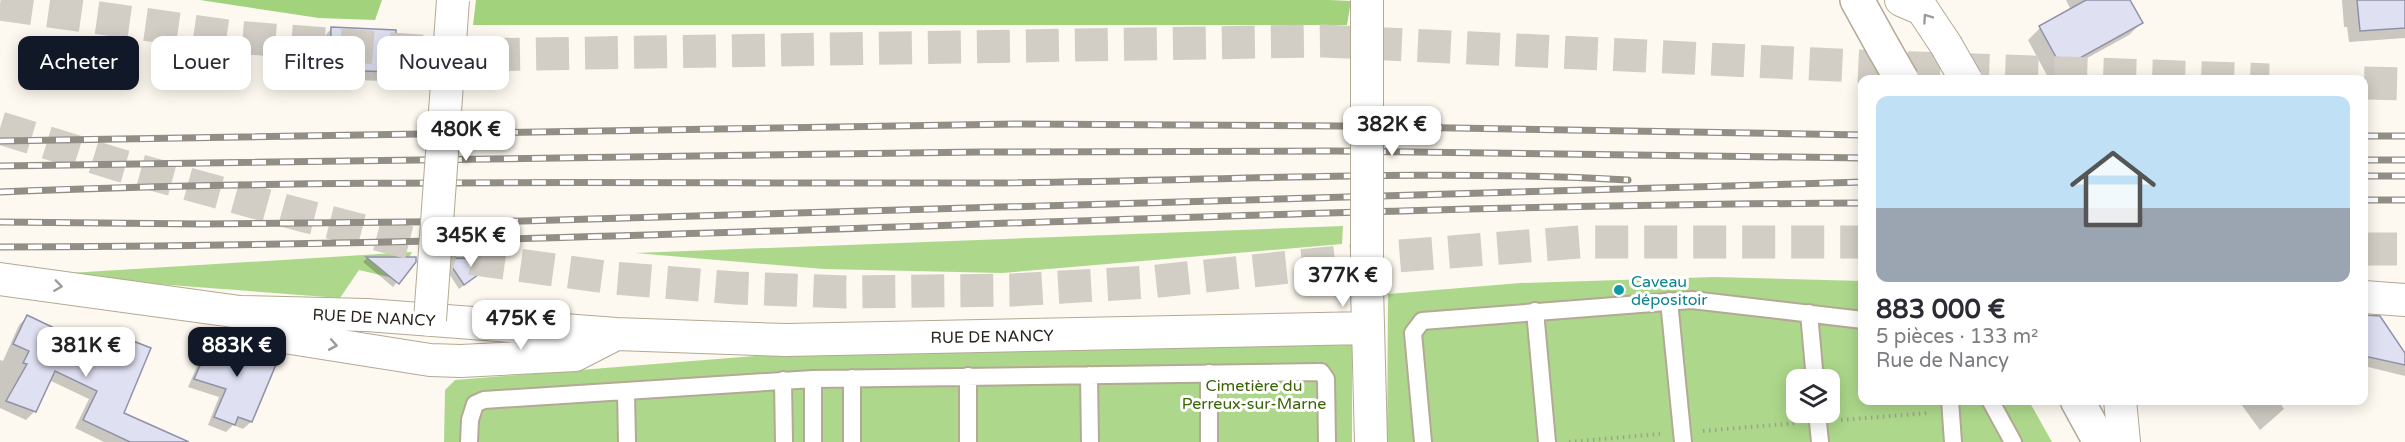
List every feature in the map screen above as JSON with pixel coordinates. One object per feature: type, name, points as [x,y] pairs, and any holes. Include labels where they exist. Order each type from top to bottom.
[{"type":"main road","points":[[1857,0],[1899,75]]},
{"type":"main road","points":[[2081,405],[2100,442]]},
{"type":"street","points":[[430,320],[453,0]]},
{"type":"street","points":[[1900,0],[1922,9],[1963,75]]},
{"type":"street","points":[[1367,14],[1367,287],[1371,442]]},
{"type":"street","name":"RUE DE NANCY","points":[[0,279],[240,312],[367,315],[616,334],[786,340],[1368,328]]},
{"type":"street","points":[[2368,297],[2405,300]]},
{"type":"street","name":"RUE DE NANCY","points":[[240,312],[278,336],[430,360],[461,361],[575,355],[616,334]]},
{"type":"street","points":[[2121,405],[2124,442]]},
{"type":"lane","points":[[1424,442],[1413,333],[1422,321],[1692,300],[1858,319]]},
{"type":"lane","points":[[1669,301],[1683,437]]},
{"type":"lane","points":[[1535,311],[1547,442]]},
{"type":"lane","points":[[1809,314],[1814,369]]},
{"type":"lane","points":[[469,442],[472,411],[476,404],[484,400],[783,380],[1321,372],[1326,379],[1327,442]]},
{"type":"lane","points":[[1209,373],[1209,442]]},
{"type":"lane","points":[[1089,375],[1090,442]]},
{"type":"lane","points":[[968,376],[968,442]]},
{"type":"lane","points":[[852,378],[852,442]]},
{"type":"lane","points":[[813,379],[813,442]]},
{"type":"lane","points":[[783,380],[784,442]]},
{"type":"lane","points":[[626,392],[627,442]]},
{"type":"lane","points":[[1993,405],[2013,442]]},
{"type":"lane","points":[[1950,406],[1953,442]]},
{"type":"lane","points":[[1818,423],[1820,442]]},
{"type":"path","points":[[1840,415],[1950,406]]},
{"type":"path","points":[[1565,442],[1683,437],[1786,422]]},
{"type":"green space","points":[[200,0],[382,0],[375,20],[319,18]]},
{"type":"green space","points":[[476,0],[1351,1],[1347,25],[473,25]]},
{"type":"green space","points":[[1343,226],[1342,244],[1002,273],[824,269],[635,253]]},
{"type":"green space","points":[[412,252],[397,279],[359,270],[340,298],[37,275]]},
{"type":"green space","points":[[1715,277],[1858,281],[1858,405],[2031,405],[2052,442],[1387,442],[1388,294],[1520,283]]},
{"type":"green space","name":"Cimetière du Perreux-sur-Marne","points":[[1352,345],[1352,442],[444,442],[445,390],[455,380],[791,353]]},
{"type":"building","points":[[2086,0],[2130,0],[2143,23],[2062,68],[2039,26]]},
{"type":"building","points":[[2357,0],[2405,0],[2405,28],[2360,31]]},
{"type":"building","points":[[331,27],[396,30],[396,36],[377,36],[377,71],[365,71],[365,36],[331,36]]},
{"type":"building","points":[[366,257],[416,257],[416,262],[399,284]]},
{"type":"building","points":[[453,258],[500,259],[464,285],[452,267]]},
{"type":"building","points":[[27,315],[115,357],[123,337],[151,348],[124,413],[189,442],[130,442],[83,420],[97,391],[55,371],[36,412],[6,401],[27,364],[23,363],[29,351],[13,344]]},
{"type":"building","points":[[2368,315],[2380,316],[2405,353],[2405,365],[2368,357]]},
{"type":"building","points":[[212,339],[280,355],[252,422],[238,417],[235,425],[214,417],[226,389],[194,379]]},
{"type":"tunnel","points":[[0,4],[235,37],[471,55],[1323,41],[1859,66],[2123,75]]},
{"type":"tunnel","points":[[2368,83],[2405,84]]},
{"type":"tunnel","points":[[0,128],[119,165],[474,259],[613,278],[736,288],[846,292],[1013,290],[1149,282],[1385,257],[1580,242],[1858,242]]},
{"type":"tunnel","points":[[2368,249],[2405,249]]},
{"type":"railway","points":[[0,141],[1015,124],[1340,126],[1858,135]]},
{"type":"railway","points":[[2368,136],[2405,136]]},
{"type":"railway","points":[[0,166],[980,152],[1336,151],[1858,158]]},
{"type":"railway","points":[[2368,160],[2405,160]]},
{"type":"railway","points":[[0,192],[371,183],[990,183],[1389,175],[1628,180]]},
{"type":"railway","points":[[2368,176],[2405,176]]},
{"type":"railway","points":[[0,222],[202,224],[522,221],[1858,182]]},
{"type":"railway","points":[[2368,200],[2405,200]]},
{"type":"railway","points":[[0,247],[466,240],[1397,211],[1858,203]]},
{"type":"place","name":"Caveau dépositoir","points":[[1619,290]]}]
